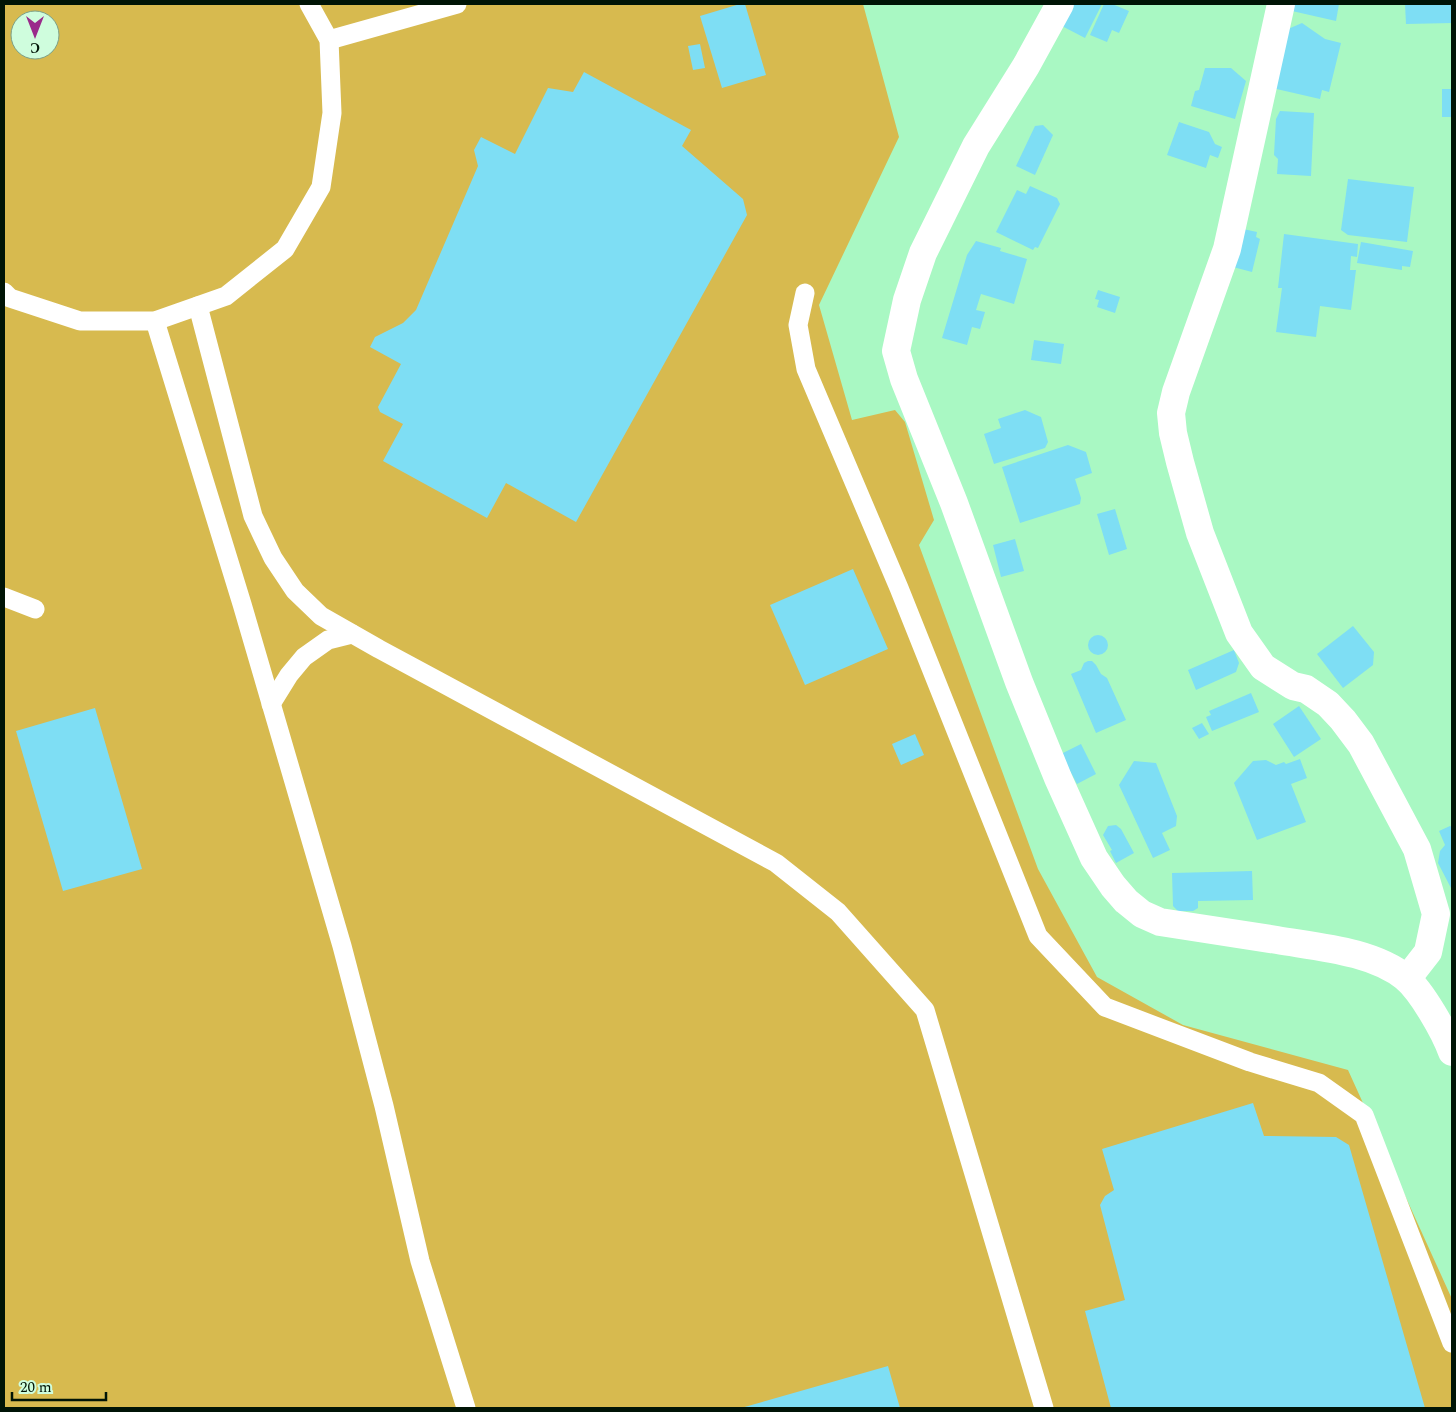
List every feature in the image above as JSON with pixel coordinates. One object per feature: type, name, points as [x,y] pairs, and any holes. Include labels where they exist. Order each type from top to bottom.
[{"type":"street","points":[[1060,4],[1026,66],[976,146],[923,253],[907,300],[896,351],[904,379],[954,503],[1019,682],[1058,778],[1094,858],[1113,886],[1126,901],[1142,914],[1160,922],[1317,947],[1364,957],[1387,966],[1407,979],[1428,1006],[1452,1052]]},
{"type":"street","points":[[1281,4],[1228,250],[1176,392],[1171,413],[1173,433],[1200,533],[1239,633],[1263,667],[1293,686],[1306,689],[1328,704],[1343,720],[1361,744],[1417,849],[1436,914],[1428,952],[1407,979]]},
{"type":"lane","points":[[6,300],[80,321],[155,321],[226,296],[285,250],[321,187],[332,113],[329,40],[309,4]]},
{"type":"lane","points":[[329,40],[457,4]]},
{"type":"lane","points":[[805,294],[798,325],[806,369],[902,597],[1038,936],[1105,1007],[1250,1062],[1319,1083],[1364,1115],[1452,1343]]},
{"type":"lane","points":[[198,306],[252,516],[273,558],[295,591],[321,616],[352,634],[776,863],[838,912],[925,1010],[1044,1408]]},
{"type":"lane","points":[[155,321],[242,604],[342,946],[384,1106],[420,1261],[466,1408]]},
{"type":"lane","points":[[4,597],[35,608]]},
{"type":"lane","points":[[271,704],[289,675],[304,657],[328,640],[352,634]]},
{"type":"shaded area","points":[[4,4],[863,4],[899,137],[819,305],[852,420],[895,410],[905,422],[934,520],[919,545],[1038,869],[1097,977],[1183,1025],[1348,1070],[1452,1299],[1452,1408],[4,1408]]},
{"type":"building","points":[[745,4],[766,75],[722,88],[700,16]]},
{"type":"building","points":[[1068,4],[1102,4],[1085,38],[1058,24]]},
{"type":"building","points":[[1104,4],[1112,4],[1129,11],[1119,33],[1112,30],[1107,42],[1090,35]]},
{"type":"building","points":[[1293,4],[1339,4],[1336,21],[1292,11]]},
{"type":"building","points":[[1405,4],[1452,4],[1452,23],[1406,24]]},
{"type":"building","points":[[1302,23],[1325,39],[1341,43],[1329,92],[1322,90],[1320,99],[1268,87],[1281,32]]},
{"type":"building","points":[[700,44],[705,68],[693,70],[688,46]]},
{"type":"building","points":[[1205,68],[1231,68],[1246,81],[1235,119],[1191,106],[1195,91],[1199,90]]},
{"type":"building","points":[[584,72],[691,130],[682,146],[743,199],[747,215],[576,522],[506,483],[487,518],[383,461],[403,424],[380,412],[378,407],[401,364],[370,347],[375,337],[403,323],[416,310],[478,166],[474,150],[481,137],[515,154],[548,88],[573,92]]},
{"type":"building","points":[[1442,89],[1452,89],[1452,117],[1442,117]]},
{"type":"building","points":[[1280,111],[1314,113],[1311,176],[1277,174],[1278,159],[1274,155],[1276,119]]},
{"type":"building","points":[[1179,122],[1209,132],[1215,144],[1222,147],[1218,158],[1210,155],[1206,168],[1167,155]]},
{"type":"building","points":[[1043,125],[1053,135],[1035,175],[1016,166],[1035,126]]},
{"type":"building","points":[[1348,179],[1414,187],[1407,242],[1348,235],[1341,230]]},
{"type":"building","points":[[1030,186],[1057,198],[1060,204],[1038,248],[1035,247],[1033,250],[996,232],[1017,190],[1026,194]]},
{"type":"building","points":[[1243,229],[1257,232],[1256,237],[1260,239],[1252,272],[1233,267]]},
{"type":"building","points":[[1284,234],[1358,244],[1357,257],[1351,256],[1350,270],[1356,270],[1351,310],[1320,306],[1316,337],[1276,332],[1282,288],[1278,288]]},
{"type":"building","points":[[976,241],[1001,248],[1000,251],[1027,259],[1014,304],[981,294],[976,310],[985,312],[980,329],[972,327],[967,345],[942,338],[967,255]]},
{"type":"building","points":[[1361,242],[1413,251],[1410,267],[1402,266],[1402,270],[1357,263]]},
{"type":"building","points":[[1098,290],[1120,297],[1115,313],[1097,307],[1099,300],[1095,299]]},
{"type":"building","points":[[1034,340],[1064,344],[1061,364],[1031,360]]},
{"type":"building","points":[[1025,410],[1041,417],[1048,442],[1045,448],[994,464],[984,434],[1001,428],[998,419]]},
{"type":"building","points":[[1068,445],[1086,452],[1092,473],[1075,479],[1081,498],[1080,504],[1020,523],[1002,467]]},
{"type":"building","points":[[1115,509],[1127,549],[1109,555],[1097,514]]},
{"type":"building","points":[[1015,539],[1024,571],[1001,577],[993,545]]},
{"type":"building","points":[[853,569],[888,649],[805,685],[770,605]]},
{"type":"building","points":[[1353,626],[1374,652],[1373,665],[1343,688],[1317,654]]},
{"type":"building","points":[[1098,635],[1105,638],[1108,645],[1105,652],[1098,655],[1091,652],[1088,645],[1091,638]]},
{"type":"building","points":[[1234,650],[1239,663],[1236,672],[1196,690],[1188,670]]},
{"type":"building","points":[[1092,661],[1101,674],[1107,678],[1126,720],[1096,733],[1071,674],[1081,670],[1084,663]]},
{"type":"building","points":[[1251,693],[1259,712],[1212,731],[1206,717],[1211,715],[1209,711]]},
{"type":"building","points":[[1299,706],[1321,739],[1294,757],[1273,724]]},
{"type":"building","points":[[95,708],[142,869],[63,891],[16,731]]},
{"type":"building","points":[[1202,723],[1209,734],[1199,739],[1192,728]]},
{"type":"building","points":[[915,734],[924,755],[901,765],[892,744]]},
{"type":"building","points":[[1081,744],[1096,774],[1077,784],[1061,754]]},
{"type":"building","points":[[1300,759],[1307,778],[1291,784],[1306,822],[1257,840],[1234,783],[1253,761],[1266,760],[1276,765]]},
{"type":"building","points":[[1134,761],[1156,763],[1177,816],[1176,826],[1162,833],[1170,850],[1153,858],[1119,785]]},
{"type":"building","points":[[1116,825],[1121,829],[1134,853],[1116,863],[1110,851],[1112,850],[1103,835],[1108,826]]},
{"type":"building","points":[[1450,826],[1452,827],[1452,890],[1438,863],[1440,851],[1445,845],[1439,831]]},
{"type":"building","points":[[1252,871],[1253,900],[1198,901],[1198,908],[1193,911],[1178,911],[1173,906],[1172,873]]},
{"type":"building","points":[[1253,1103],[1264,1136],[1336,1137],[1349,1145],[1425,1408],[1111,1408],[1085,1311],[1125,1300],[1100,1205],[1105,1196],[1114,1190],[1102,1149]]},
{"type":"building","points":[[888,1366],[900,1408],[741,1408]]}]
